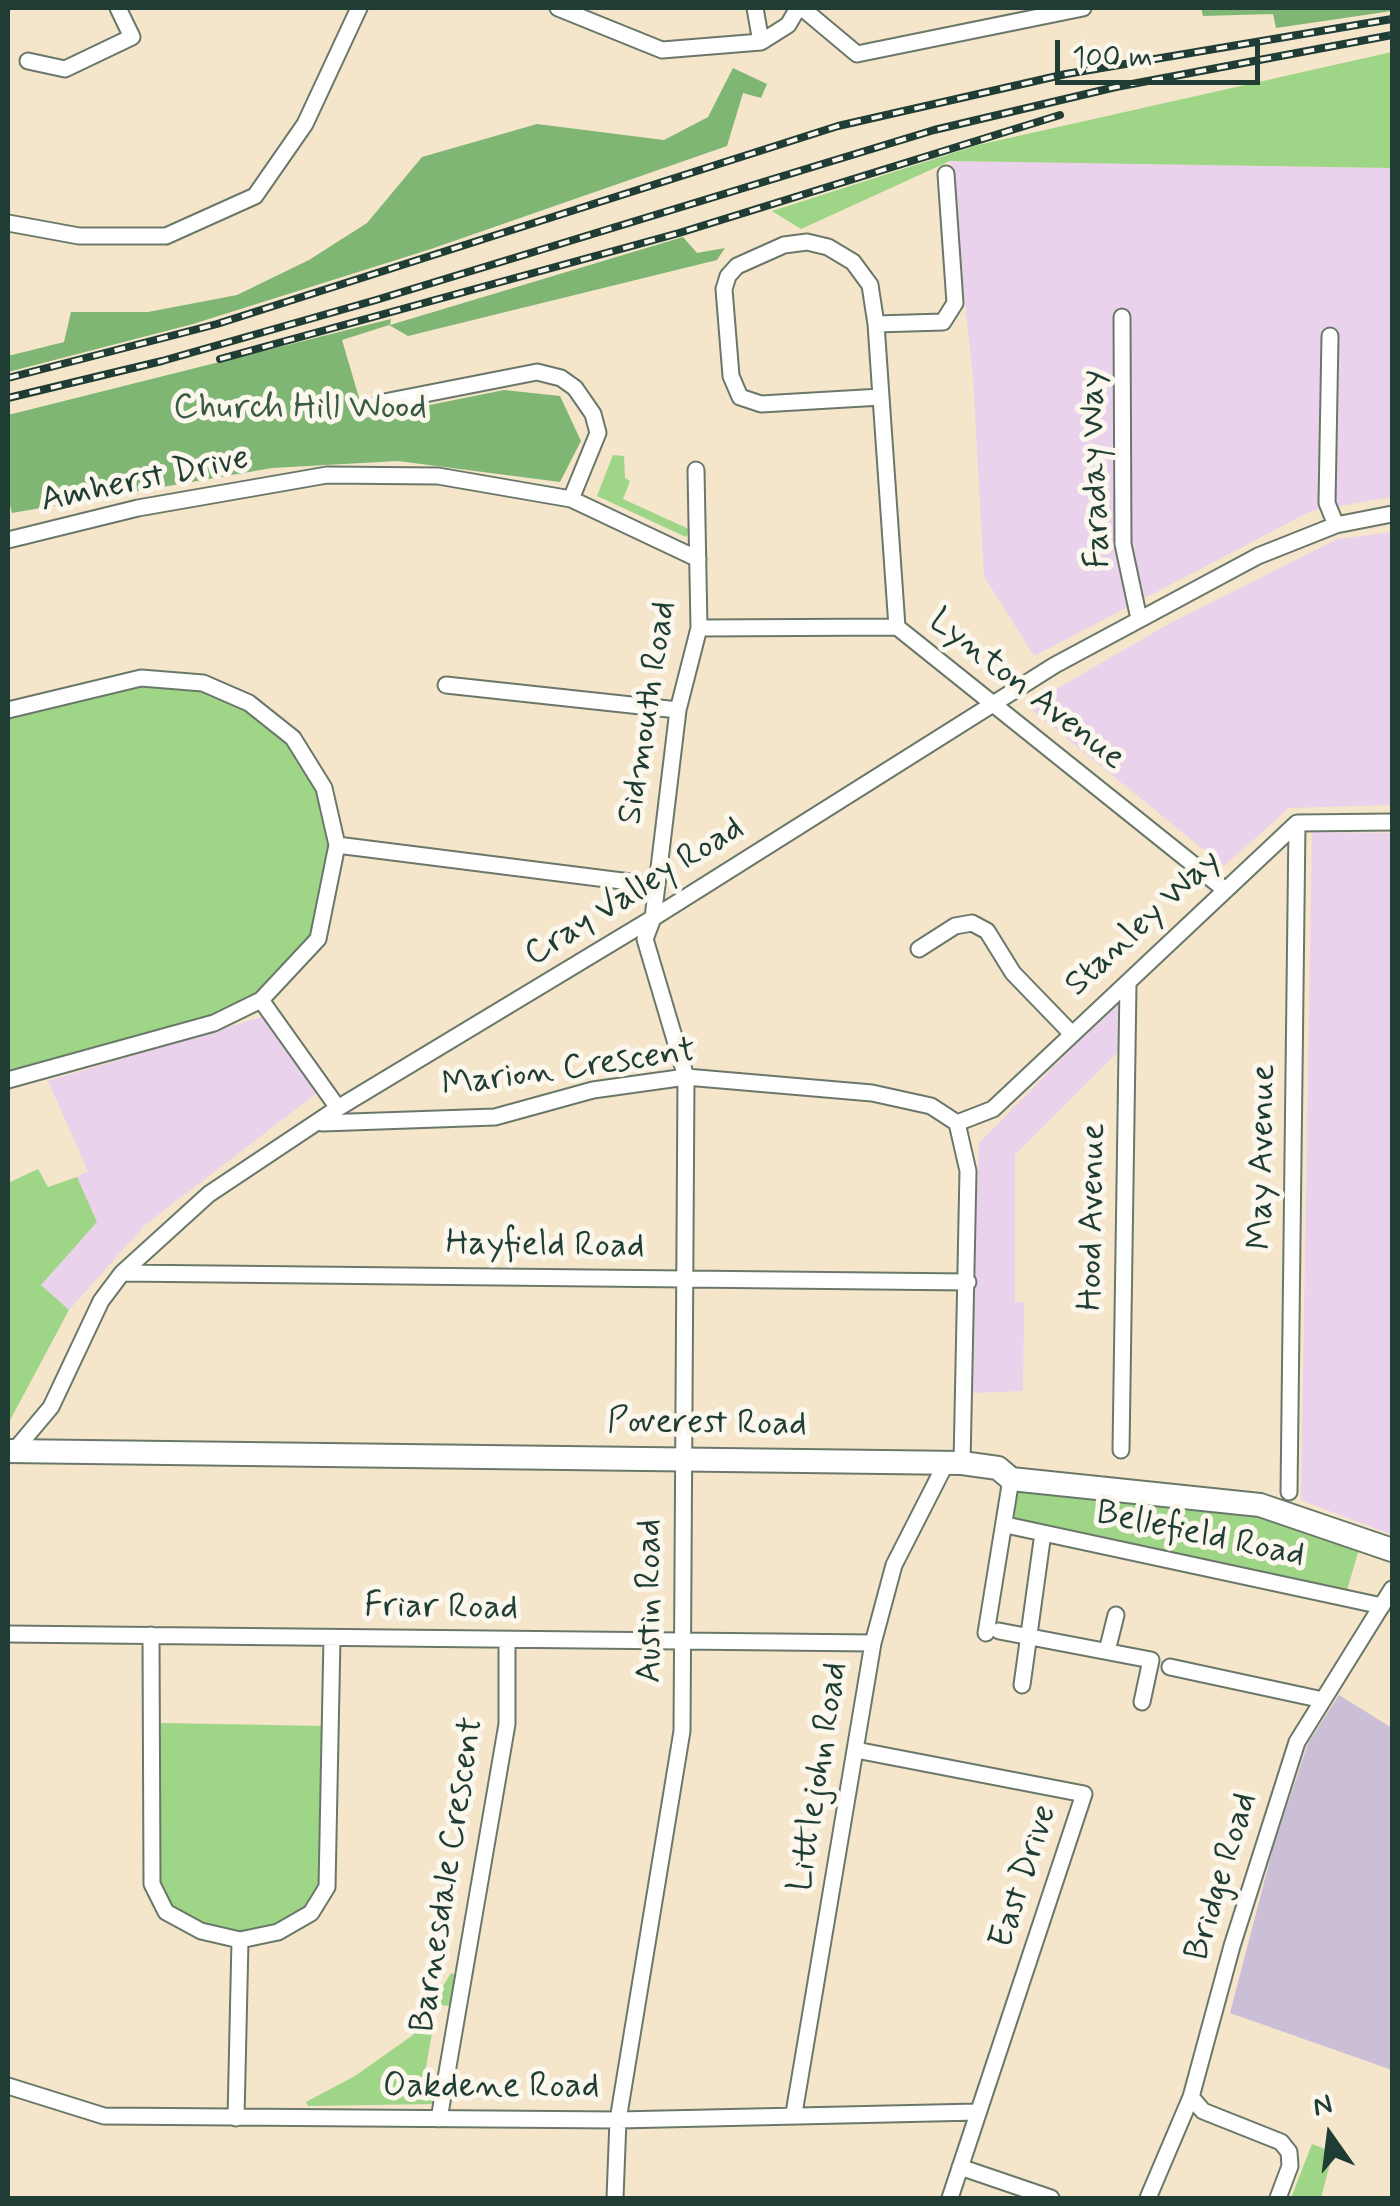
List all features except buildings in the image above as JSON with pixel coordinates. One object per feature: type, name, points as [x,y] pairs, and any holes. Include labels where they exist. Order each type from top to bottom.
[{"type":"street","points":[[28,60],[64,69],[132,37],[118,8]]},
{"type":"street","points":[[8,223],[79,236],[166,236],[256,196],[305,124],[359,8]]},
{"type":"street","points":[[558,8],[662,50],[761,42],[788,26],[800,8],[857,54],[1084,8]]},
{"type":"street","points":[[756,8],[761,42]]},
{"type":"street","points":[[876,324],[943,322],[955,303],[946,174]]},
{"type":"street","points":[[882,397],[761,404],[740,397],[731,376],[724,289],[737,266],[784,245],[807,242],[828,247],[853,262],[870,285],[882,397],[897,627]]},
{"type":"street","name":"Faraday Way","points":[[1122,317],[1123,544],[1139,619]]},
{"type":"street","points":[[1330,336],[1327,504],[1336,524]]},
{"type":"street","points":[[379,403],[537,372],[561,378],[575,388],[593,414],[598,434],[571,499]]},
{"type":"street","name":"Sidmouth Road","points":[[686,1078],[645,938],[653,918],[678,710],[699,628],[696,470]]},
{"type":"street","name":"Amherst Drive","points":[[8,540],[138,508],[327,476],[438,476],[571,499],[698,559]]},
{"type":"street","name":"Cray Valley Road","points":[[11,1451],[51,1407],[101,1301],[122,1273],[209,1194],[322,1123],[338,1108],[1139,619],[1258,556],[1336,524],[1392,514]]},
{"type":"street","name":"Lynton Avenue","points":[[699,628],[897,627],[997,703],[1224,889]]},
{"type":"street","points":[[8,710],[141,678],[203,683],[249,703],[293,738],[324,788],[337,846],[318,938],[261,1000],[214,1023],[8,1080]]},
{"type":"street","points":[[446,684],[678,710]]},
{"type":"street","points":[[1297,823],[1392,822]]},
{"type":"street","name":"Stanley Way","points":[[956,1122],[993,1110],[1297,823]]},
{"type":"street","name":"May Avenue","points":[[1289,1492],[1297,823]]},
{"type":"street","points":[[337,846],[654,885]]},
{"type":"street","points":[[919,949],[955,926],[972,923],[987,932],[1013,973],[1072,1034]]},
{"type":"street","name":"Hood Avenue","points":[[1121,1450],[1128,984]]},
{"type":"street","points":[[261,1000],[338,1108]]},
{"type":"street","name":"Marion Crescent","points":[[322,1123],[494,1118],[593,1090],[686,1078],[872,1093],[932,1106],[956,1122]]},
{"type":"street","name":"Austin Road","points":[[615,2198],[618,2120],[682,1731],[686,1078]]},
{"type":"street","points":[[954,1463],[968,1282],[968,1171],[956,1122]]},
{"type":"street","name":"Hayfield Road","points":[[122,1273],[968,1282]]},
{"type":"street","name":"Poverest Road","points":[[11,1451],[954,1463],[998,1468],[1011,1479],[1260,1504],[1392,1550]]},
{"type":"street","name":"Littlejohn Road","points":[[794,2113],[873,1644],[894,1565],[954,1463]]},
{"type":"street","points":[[1011,1479],[993,1632],[1032,1634],[1151,1660],[1142,1702]]},
{"type":"street","name":"Bellefield Road","points":[[1006,1524],[1382,1606]]},
{"type":"street","points":[[1022,1686],[1043,1533]]},
{"type":"street","name":"Bridge Road","points":[[1148,2198],[1191,2096],[1290,1759],[1392,1589]]},
{"type":"street","points":[[1107,1651],[1116,1615]]},
{"type":"street","name":"Friar Road","points":[[8,1634],[873,1644]]},
{"type":"street","points":[[151,1635],[152,1884],[166,1912],[201,1930],[240,1940],[278,1932],[311,1913],[327,1887],[332,1638]]},
{"type":"street","name":"Barnesdale Crescent","points":[[439,2119],[507,1724],[506,1640]]},
{"type":"street","points":[[1170,1667],[1323,1700]]},
{"type":"street","name":"East Drive","points":[[856,1750],[1084,1794],[950,2198]]},
{"type":"street","points":[[236,2118],[240,1940]]},
{"type":"street","name":"Oakdene Road","points":[[8,2086],[104,2116],[618,2120],[794,2113],[978,2112]]},
{"type":"street","points":[[1191,2096],[1203,2112],[1281,2142],[1289,2152],[1290,2166],[1278,2198]]},
{"type":"street","points":[[960,2168],[1051,2198]]},
{"type":"shaded area","points":[[950,161],[1392,168],[1392,497],[1311,511],[1034,656],[984,576],[973,377]]},
{"type":"shaded area","points":[[1392,532],[1392,805],[1289,808],[1224,866],[1027,706],[1167,625],[1337,539]]},
{"type":"shaded area","points":[[1312,832],[1392,833],[1392,1535],[1301,1500]]},
{"type":"shaded area","points":[[1121,1005],[1122,1048],[1015,1155],[1015,1302],[1024,1302],[1023,1391],[969,1393],[979,1143],[1113,1006]]},
{"type":"shaded area","points":[[265,1016],[317,1093],[145,1225],[69,1310],[41,1285],[97,1222],[77,1177],[88,1171],[48,1081]]},
{"type":"shaded area","points":[[1339,1695],[1392,1728],[1392,2070],[1230,2013],[1273,1848],[1308,1743]]},
{"type":"green space","points":[[1201,8],[1392,11],[1276,28],[1273,14],[1203,16]]},
{"type":"green space","points":[[1392,52],[1392,168],[950,161],[801,229],[772,211],[978,145]]},
{"type":"green space","points":[[733,68],[767,84],[761,98],[743,93],[727,146],[431,249],[193,324],[8,372],[8,356],[64,342],[71,312],[148,312],[237,295],[309,260],[367,223],[422,157],[537,124],[664,140],[708,117]]},
{"type":"green space","name":"Church Hill Wood","points":[[683,237],[697,253],[725,248],[717,260],[408,336],[389,325],[342,340],[365,418],[504,390],[560,396],[581,441],[560,482],[398,461],[272,468],[12,513],[8,497],[8,415],[391,319],[390,325]]},
{"type":"green space","points":[[613,455],[624,456],[625,478],[630,481],[623,499],[691,530],[686,537],[597,496]]},
{"type":"green space","points":[[139,684],[214,693],[250,710],[289,743],[317,789],[331,855],[312,935],[273,982],[222,1015],[8,1074],[8,714]]},
{"type":"green space","points":[[38,1169],[48,1187],[77,1177],[97,1222],[41,1285],[69,1310],[8,1424],[8,1183]]},
{"type":"green space","points":[[1018,1485],[1275,1514],[1360,1546],[1347,1590],[1014,1521]]},
{"type":"green space","points":[[161,1723],[325,1726],[319,1888],[305,1908],[276,1925],[241,1933],[203,1926],[174,1912],[158,1880]]},
{"type":"green space","points":[[451,1973],[458,1976],[452,2006],[437,2005],[423,2084],[438,2087],[435,2104],[308,2106],[306,2102],[355,2076],[413,2035]]},
{"type":"green space","points":[[1312,2144],[1333,2152],[1321,2198],[1291,2198]]},
{"type":"railway","points":[[8,378],[217,324],[838,126],[1066,74],[1392,19]]},
{"type":"railway","points":[[8,398],[162,361],[376,300],[934,130],[1116,87],[1392,35]]},
{"type":"railway","points":[[220,359],[679,233],[1060,115]]}]
